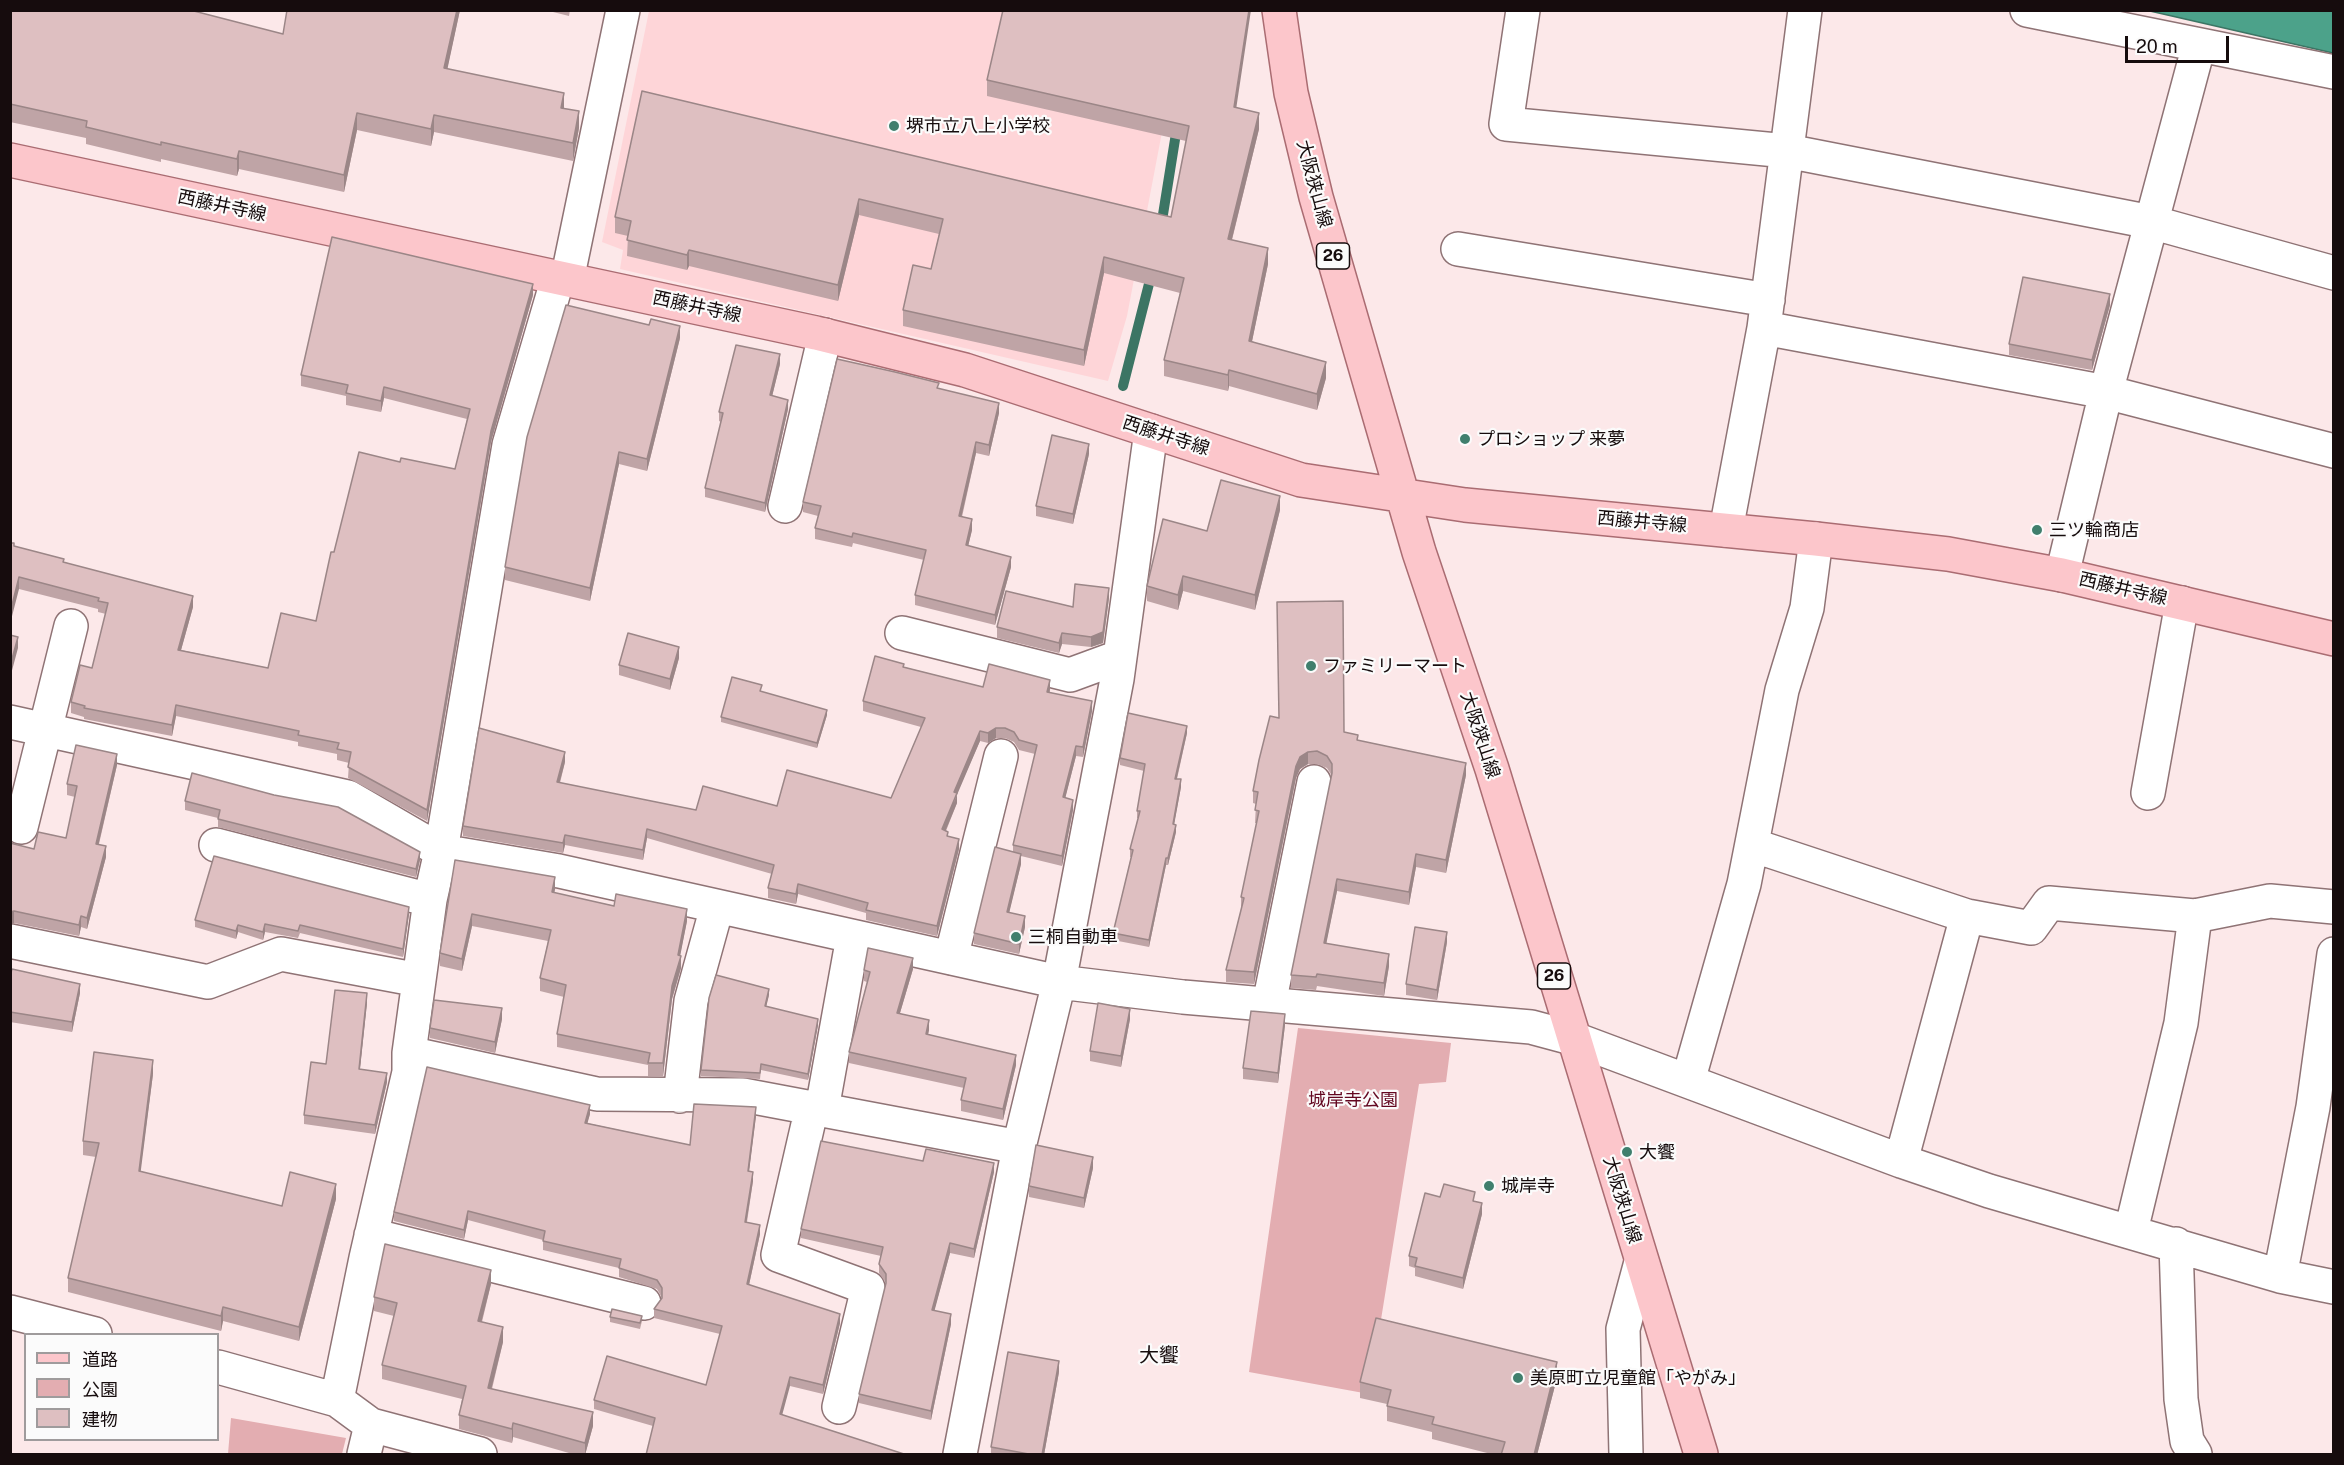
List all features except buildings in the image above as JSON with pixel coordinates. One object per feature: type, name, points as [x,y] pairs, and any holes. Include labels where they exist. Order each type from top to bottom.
[{"type":"main road","name":"大阪狭山線","points":[[1279,10],[1291,93],[1316,197],[1419,552],[1492,769],[1572,1038],[1701,1455]]},
{"type":"main road","name":"西藤井寺線","points":[[10,160],[825,335],[965,370],[1301,480],[1404,498],[1816,539],[1948,555],[2062,575],[2334,639]]},
{"type":"street","points":[[337,1400],[371,1235],[410,1072],[409,1053],[430,900],[441,851],[509,445],[562,279],[623,10]]},
{"type":"street","points":[[1523,10],[1506,124],[1787,152],[2151,222],[2334,273]]},
{"type":"street","points":[[1726,530],[1766,314],[1805,10]]},
{"type":"street","points":[[2027,10],[2334,72]]},
{"type":"street","points":[[2062,575],[2106,392],[2199,45]]},
{"type":"street","points":[[1458,249],[1766,314],[2106,392],[2334,452]]},
{"type":"street","points":[[785,506],[825,335]]},
{"type":"street","points":[[960,1455],[1019,1147],[1059,982],[1119,657],[1151,431]]},
{"type":"street","points":[[1688,1081],[1744,884],[1782,690],[1807,609],[1816,539]]},
{"type":"street","points":[[2148,793],[2182,603]]},
{"type":"street","points":[[21,827],[71,626]]},
{"type":"street","points":[[902,633],[1070,675],[1119,657]]},
{"type":"street","points":[[10,722],[348,797],[441,851],[559,871],[1059,982],[1269,1005],[1531,1027],[1572,1038],[1901,1161],[1989,1191],[2280,1276],[2334,1287]]},
{"type":"street","points":[[951,958],[1001,756]]},
{"type":"street","points":[[1269,1005],[1314,782]]},
{"type":"street","points":[[216,845],[430,900]]},
{"type":"street","points":[[1752,845],[1967,916],[2031,928],[2049,903],[2195,916],[2270,901],[2334,907]]},
{"type":"street","points":[[680,1096],[691,1001],[717,907]]},
{"type":"street","points":[[1901,1161],[1967,916]]},
{"type":"street","points":[[2131,1231],[2181,1023],[2195,916]]},
{"type":"street","points":[[839,1407],[868,1288],[778,1255],[817,1108],[854,937]]},
{"type":"street","points":[[10,941],[208,982],[281,954],[419,980]]},
{"type":"street","points":[[2280,1276],[2323,1109],[2334,954]]},
{"type":"street","points":[[409,1053],[597,1094],[743,1095],[1019,1147]]},
{"type":"street","points":[[371,1235],[644,1303]]},
{"type":"street","points":[[2176,1244],[2181,1399],[2187,1441],[2195,1455]]},
{"type":"street","points":[[1626,1455],[1623,1329],[1641,1262]]},
{"type":"street","points":[[10,1312],[88,1333]]},
{"type":"street","points":[[219,1368],[337,1400],[367,1440],[480,1455]]},
{"type":"shaded area","name":"堺市立八上小学校","points":[[649,11],[1185,11],[1127,316],[1108,381],[620,269],[623,250],[602,242]]},
{"type":"shaded area","points":[[2150,11],[2333,11],[2333,53]]},
{"type":"green space","name":"城岸寺公園","points":[[1298,1028],[1451,1043],[1446,1082],[1419,1084],[1369,1394],[1249,1372]]},
{"type":"green space","points":[[231,1418],[346,1438],[342,1454],[228,1454]]},
{"type":"waterway","points":[[1161,227],[1177,127]]},
{"type":"waterway","points":[[1123,386],[1152,272]]},
{"type":"place","name":"堺市立八上小学校","points":[[894,126]]},
{"type":"place","name":"プロショップ 来夢","points":[[1465,439]]},
{"type":"place","name":"三ツ輪商店","points":[[2037,530]]},
{"type":"place","name":"ファミリーマート","points":[[1311,666]]},
{"type":"place","name":"三桐自動車","points":[[1016,937]]},
{"type":"place","name":"大饗","points":[[1627,1152]]},
{"type":"place","name":"城岸寺","points":[[1489,1186]]},
{"type":"place","name":"美原町立児童館「やがみ」","points":[[1518,1378]]},
{"type":"district","name":"大饗","points":[[1159,1356]]}]
